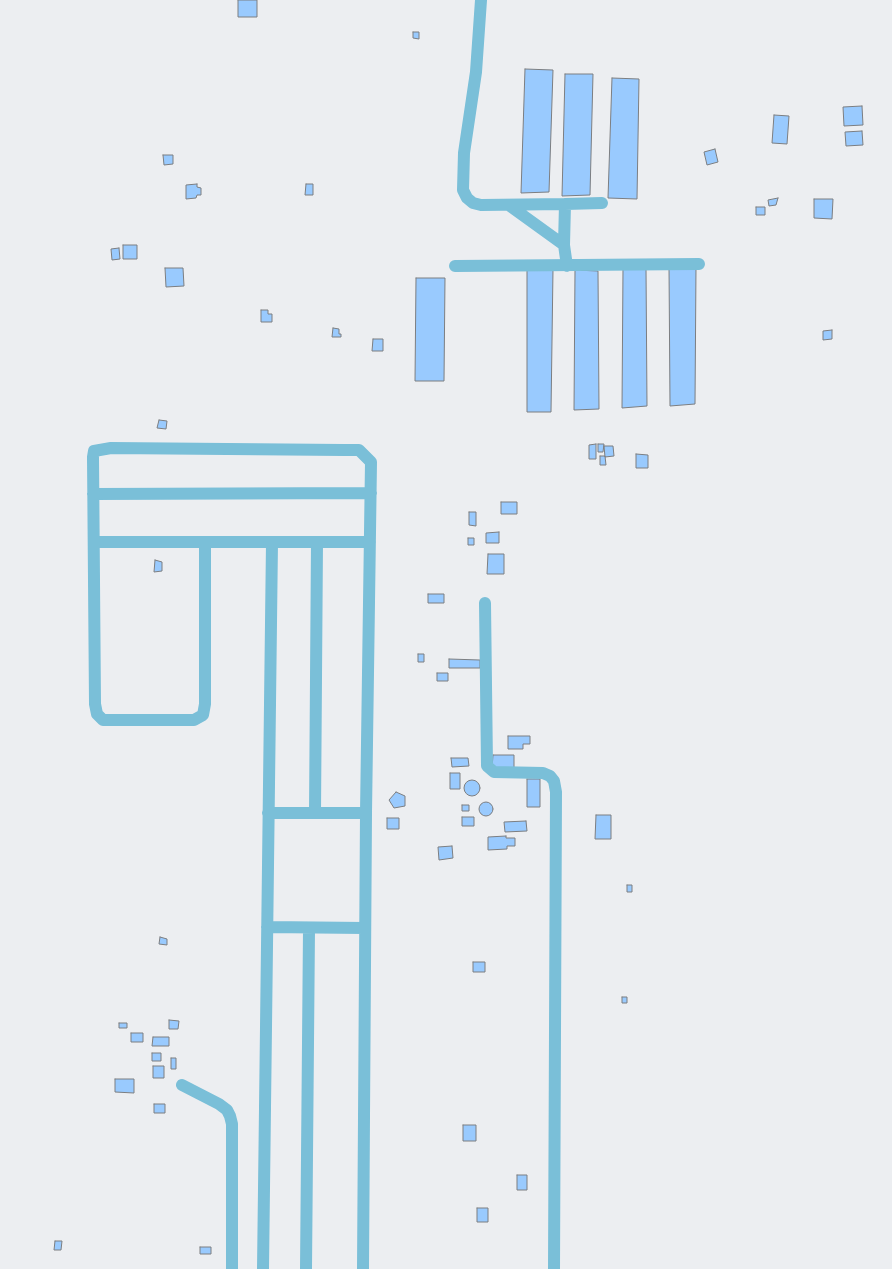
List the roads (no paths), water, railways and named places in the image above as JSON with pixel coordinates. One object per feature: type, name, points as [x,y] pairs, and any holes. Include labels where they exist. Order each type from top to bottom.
[{"type":"street","points":[[481,0],[476,72],[464,153],[463,190],[467,198],[473,203],[481,205],[602,203]]},
{"type":"street","points":[[565,204],[564,245],[568,266]]},
{"type":"street","points":[[510,206],[564,245]]},
{"type":"street","points":[[455,266],[699,264]]},
{"type":"street","points":[[205,542],[204,712],[202,717],[194,720],[103,720],[96,714],[94,451],[110,448],[359,450],[371,462],[366,813],[363,1269]]},
{"type":"street","points":[[93,494],[370,493]]},
{"type":"street","points":[[94,542],[370,542]]},
{"type":"street","points":[[263,1269],[272,542]]},
{"type":"street","points":[[315,813],[317,542]]},
{"type":"street","points":[[485,603],[487,766],[494,772],[543,773],[550,776],[554,781],[556,792],[554,1269]]},
{"type":"street","points":[[268,813],[366,813]]},
{"type":"street","points":[[267,927],[365,928]]},
{"type":"street","points":[[306,1269],[309,928]]},
{"type":"street","points":[[182,1085],[219,1104],[227,1110],[230,1116],[232,1124],[232,1269]]}]
